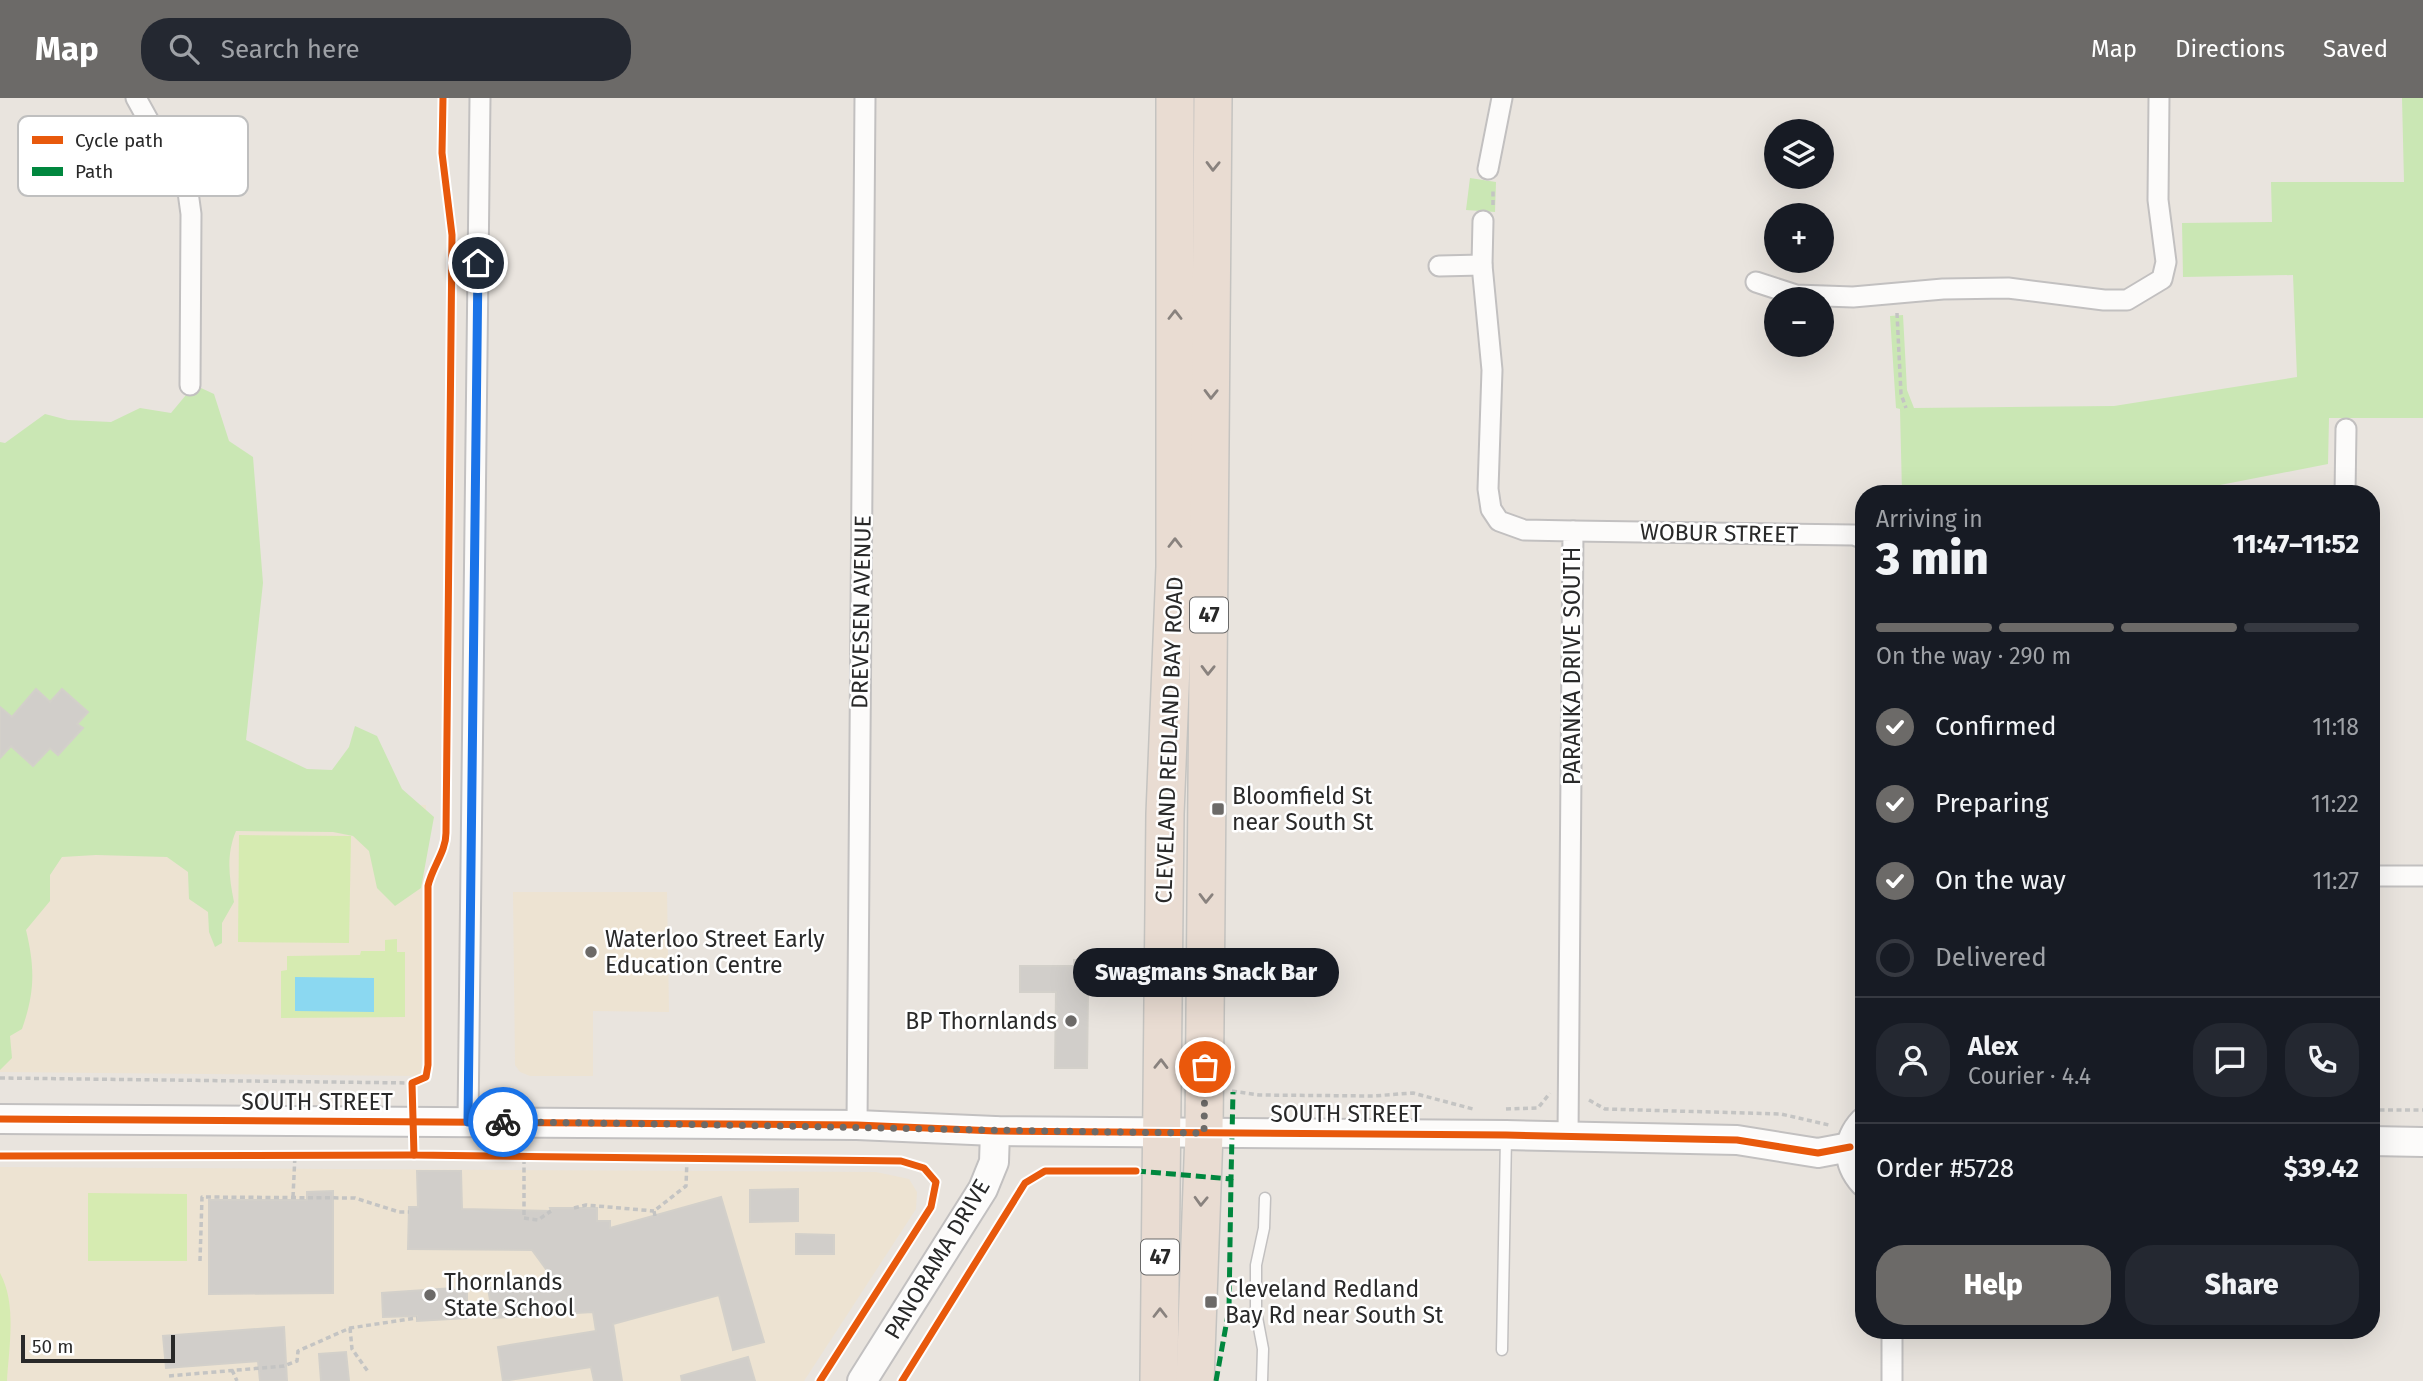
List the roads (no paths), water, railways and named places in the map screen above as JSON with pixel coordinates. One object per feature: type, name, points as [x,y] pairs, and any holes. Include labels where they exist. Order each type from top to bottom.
[{"type":"highway","name":"CLEVELAND REDLAND BAY ROAD","points":[[1159,1381],[1165,814],[1175,567],[1175,98]]},
{"type":"highway","name":"CLEVELAND REDLAND BAY ROAD","points":[[1195,1381],[1204,1133],[1213,98]]},
{"type":"street","points":[[136,98],[146,116]]},
{"type":"street","points":[[468,1122],[480,98]]},
{"type":"street","name":"DREVESEN AVENUE","points":[[857,1125],[865,98]]},
{"type":"street","points":[[1488,169],[1502,98]]},
{"type":"street","points":[[1756,282],[1796,295],[1853,297],[2008,288],[2104,300],[2127,300],[2162,279],[2166,262],[2158,200],[2159,98]]},
{"type":"street","points":[[189,196],[191,214],[190,385]]},
{"type":"street","name":"PARANKA DRIVE SOUTH","points":[[1482,221],[1482,265],[1492,370],[1488,489],[1491,509],[1499,521],[1524,530],[1573,531],[1569,1136]]},
{"type":"street","points":[[1439,266],[1482,265]]},
{"type":"street","points":[[2345,485],[2346,429]]},
{"type":"street","name":"WOBUR STREET","points":[[1573,531],[1855,536]]},
{"type":"street","points":[[2380,876],[2423,876]]},
{"type":"street","name":"SOUTH STREET","points":[[0,1119],[857,1125],[995,1131],[1506,1135],[1737,1140],[1818,1153],[1850,1147]]},
{"type":"street","name":"PANORAMA DRIVE","points":[[862,1381],[983,1189],[994,1162],[995,1131]]},
{"type":"street","points":[[1855,1133],[1850,1147],[1855,1171]]},
{"type":"street","points":[[2380,1141],[2423,1142]]},
{"type":"street","points":[[1892,1339],[1892,1381]]},
{"type":"lane","points":[[1502,1350],[1506,1135]]},
{"type":"lane","points":[[1262,1381],[1263,1349],[1256,1312],[1256,1265],[1264,1228],[1265,1198]]},
{"type":"water","points":[[295,977],[374,978],[374,1012],[295,1011]]},
{"type":"place","name":"Bloomfield St near South St","points":[[1218,809]]},
{"type":"place","name":"Waterloo Street Early Education Centre","points":[[591,952]]},
{"type":"place","name":"BP Thornlands","points":[[1071,1021]]},
{"type":"place","name":"Swagmans Snack Bar","points":[[1205,1067]]},
{"type":"place","name":"Thornlands State School","points":[[430,1295]]},
{"type":"place","name":"Cleveland Redland Bay Rd near South St","points":[[1211,1302]]}]
